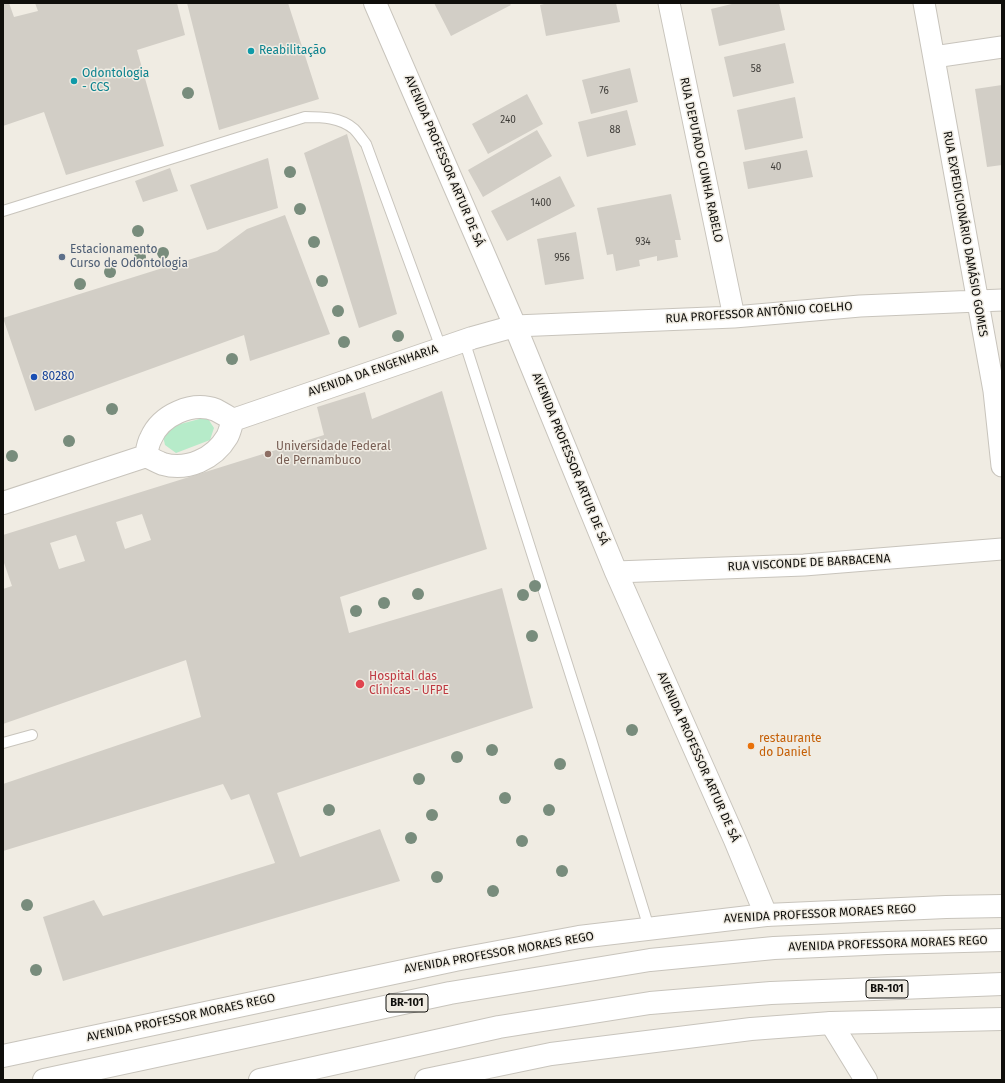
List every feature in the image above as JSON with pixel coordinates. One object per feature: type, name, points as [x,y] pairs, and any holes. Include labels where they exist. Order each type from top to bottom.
[{"type":"main road","name":"AVENIDA PROFESSOR ARTUR DE SÁ","points":[[375,3],[515,326],[616,572],[735,840],[766,915]]},
{"type":"main road","name":"AVENIDA DA ENGENHARIA","points":[[233,420],[464,340],[515,326]]},
{"type":"main road","points":[[3,503],[146,456],[163,464],[181,466],[200,462],[216,451],[227,437],[233,420],[216,410],[197,407],[178,412],[162,422],[151,438],[146,456]]},
{"type":"main road","name":"AVENIDA PROFESSOR MORAES REGO","points":[[3,1056],[455,960],[578,938],[649,928],[766,915],[1002,906]]},
{"type":"main road","name":"AVENIDA PROFESSORA MORAES REGO","points":[[44,1080],[450,994],[650,960],[774,948],[1002,940]]},
{"type":"main road","name":"BR-101","points":[[260,1080],[499,1028],[650,1003],[771,993],[1002,984]]},
{"type":"main road","points":[[426,1080],[551,1054],[752,1029],[831,1023],[1002,1019]]},
{"type":"main road","points":[[831,1023],[866,1080]]},
{"type":"street","name":"RUA DEPUTADO CUNHA RABELO","points":[[669,3],[734,317]]},
{"type":"street","name":"RUA EXPEDICIONÁRIO DAMÁSIO GOMES","points":[[924,3],[994,391],[1002,466]]},
{"type":"street","points":[[934,57],[1002,47]]},
{"type":"street","name":"RUA PROFESSOR ANTÔNIO COELHO","points":[[515,326],[734,317],[860,306],[1002,300]]},
{"type":"street","name":"RUA VISCONDE DE BARBACENA","points":[[616,572],[804,565],[1002,549]]},
{"type":"lane","points":[[3,212],[305,117],[324,117],[341,120],[354,129],[366,144],[441,348]]},
{"type":"lane","points":[[464,340],[591,739],[649,928]]},
{"type":"lane","points":[[3,743],[32,735]]},
{"type":"green space","points":[[207,417],[214,428],[210,440],[176,453],[165,445],[163,436],[173,426]]},
{"type":"building","name":"Odontologia - CCS","points":[[3,3],[9,3],[14,17],[38,11],[35,3],[177,3],[185,35],[137,50],[164,146],[66,175],[44,112],[3,126]]},
{"type":"building","name":"Reabilitação","points":[[187,3],[288,3],[319,99],[219,130]]},
{"type":"building","points":[[434,3],[509,3],[511,5],[451,36]]},
{"type":"building","points":[[548,3],[616,3],[620,22],[546,36],[540,5]]},
{"type":"building","points":[[736,3],[779,3],[785,30],[719,46],[711,9]]},
{"type":"building","points":[[785,43],[794,83],[733,97],[724,57]]},
{"type":"building","points":[[630,68],[638,102],[591,114],[582,80]]},
{"type":"building","points":[[1002,85],[1002,165],[987,167],[975,89]]},
{"type":"building","points":[[527,94],[543,124],[488,154],[472,124]]},
{"type":"building","points":[[795,97],[803,138],[745,150],[737,110]]},
{"type":"building","points":[[627,110],[636,145],[587,157],[578,122]]},
{"type":"building","points":[[537,130],[552,156],[483,197],[468,170]]},
{"type":"building","points":[[347,134],[397,314],[359,328],[304,153]]},
{"type":"building","points":[[807,150],[813,177],[748,189],[743,162]]},
{"type":"building","points":[[268,158],[278,208],[207,230],[190,185]]},
{"type":"building","points":[[170,168],[178,191],[143,202],[135,181]]},
{"type":"building","points":[[560,176],[575,206],[507,241],[491,211]]},
{"type":"building","points":[[671,194],[681,240],[675,240],[678,257],[657,261],[657,256],[639,260],[640,266],[616,271],[613,254],[607,255],[597,208]]},
{"type":"building","points":[[285,215],[330,334],[250,361],[244,335],[35,411],[3,318],[217,251],[247,229]]},
{"type":"building","points":[[576,232],[584,279],[545,285],[537,239]]},
{"type":"building","name":"Hospital das Clínicas - UFPE","points":[[442,391],[487,549],[340,597],[349,633],[502,588],[533,708],[277,793],[300,857],[380,829],[400,881],[63,981],[43,917],[94,900],[103,916],[275,863],[249,794],[231,800],[223,784],[3,851],[3,784],[201,717],[186,660],[3,724],[3,589],[12,586],[3,560],[3,535],[324,435],[317,407],[365,392],[372,419]],"holes":[[[142,514],[151,540],[125,549],[116,522]],[[76,535],[85,561],[59,569],[50,543]]]},
{"type":"place","name":"Reabilitação","points":[[251,51]]},
{"type":"place","name":"Odontologia - CCS","points":[[74,81]]},
{"type":"place","name":"Estacionamento Curso de Odontologia","points":[[62,257]]},
{"type":"place","name":"80280","points":[[34,377]]},
{"type":"place","name":"Universidade Federal de Pernambuco","points":[[268,454]]},
{"type":"place","name":"Hospital das Clínicas - UFPE","points":[[360,684]]},
{"type":"place","name":"restaurante do Daniel","points":[[751,746]]}]
